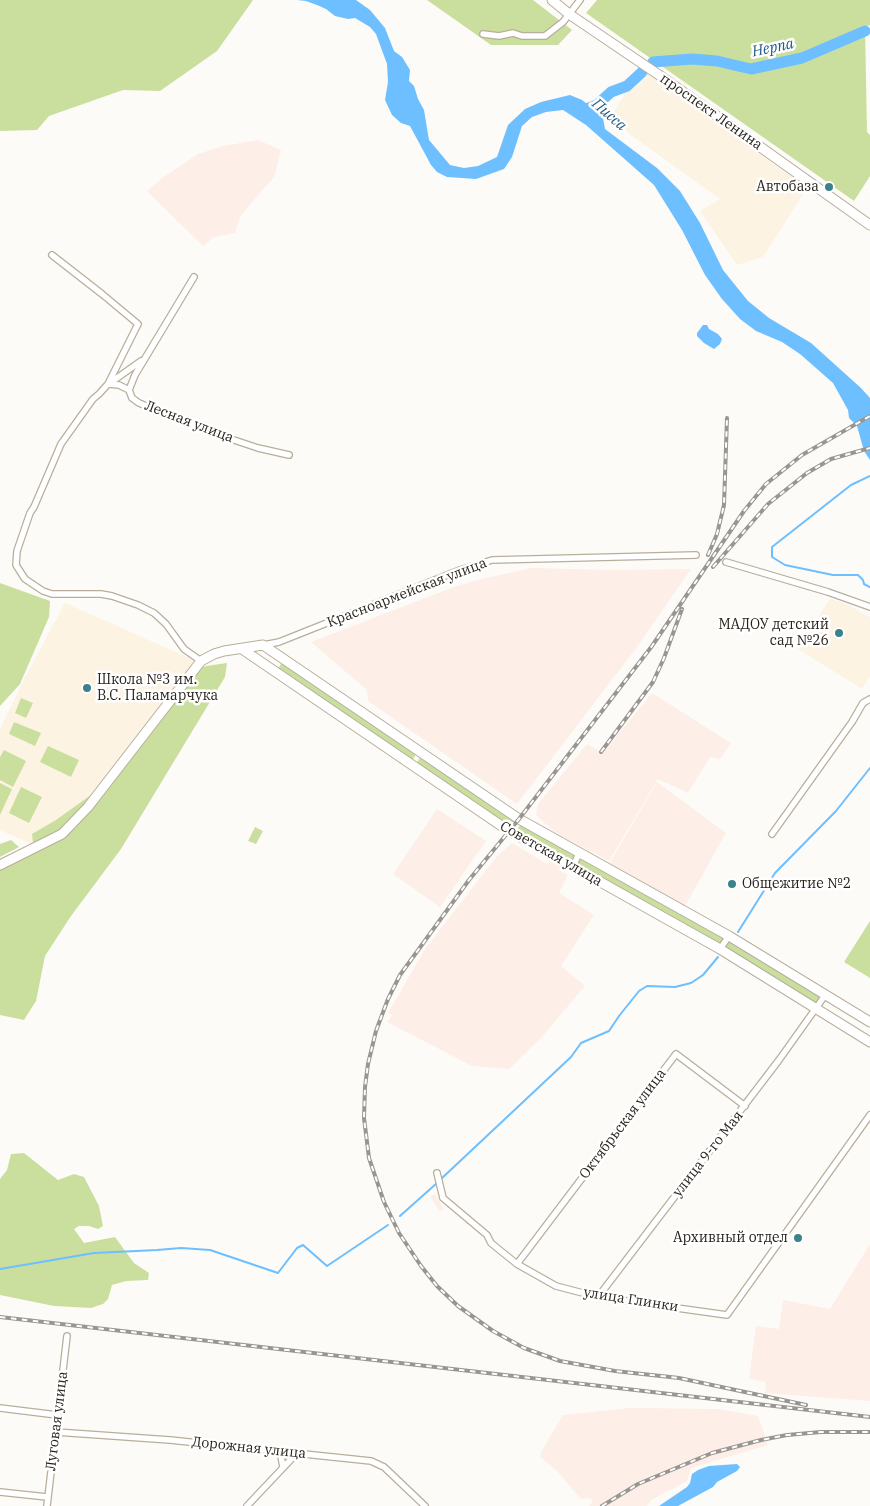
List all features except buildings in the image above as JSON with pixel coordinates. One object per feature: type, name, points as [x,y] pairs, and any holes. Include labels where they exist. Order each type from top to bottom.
[{"type":"main road","name":"проспект Ленина","points":[[552,0],[569,14],[662,77],[870,225]]},
{"type":"main road","name":"Красноармейская улица","points":[[201,661],[214,654],[263,645]]},
{"type":"main road","name":"Советская улица","points":[[263,645],[519,819],[729,936],[870,1022]]},
{"type":"main road","name":"Советская улица","points":[[242,649],[506,829],[720,949],[870,1042]]},
{"type":"main road","points":[[0,865],[62,834],[82,814],[201,661]]},
{"type":"street","points":[[483,34],[499,36],[513,33],[522,36],[545,36],[554,30],[580,0]]},
{"type":"street","points":[[52,255],[138,324],[108,384],[100,394],[93,398],[61,444],[30,513],[17,551],[16,565],[20,573],[36,588],[52,594],[101,594],[138,605],[161,618],[180,644],[201,661]]},
{"type":"street","points":[[108,384],[119,385],[129,390],[134,375],[194,277]]},
{"type":"street","points":[[108,384],[144,359]]},
{"type":"street","name":"Лесная улица","points":[[129,390],[132,398],[147,406],[213,433],[258,448],[288,455]]},
{"type":"street","name":"Красноармейская улица","points":[[263,645],[280,642],[460,570],[492,560],[696,556]]},
{"type":"street","points":[[726,562],[828,592],[870,607]]},
{"type":"street","points":[[772,834],[852,722],[863,703],[870,699]]},
{"type":"street","points":[[573,867],[579,853]]},
{"type":"street","points":[[720,949],[729,936]]},
{"type":"street","name":"улица 9-го Мая","points":[[598,1297],[745,1106],[826,994]]},
{"type":"street","name":"Октябрьская улица","points":[[517,1264],[676,1054],[745,1106]]},
{"type":"street","name":"улица Глинки","points":[[437,1173],[442,1198],[487,1235],[491,1243],[517,1264],[556,1286],[598,1297],[727,1315],[870,1115]]},
{"type":"street","name":"Луговая улица","points":[[47,1506],[67,1336]]},
{"type":"street","points":[[0,1408],[57,1415]]},
{"type":"street","name":"Дорожная улица","points":[[56,1432],[170,1440],[371,1461],[384,1468],[425,1506]]},
{"type":"street","points":[[280,1451],[283,1467]]},
{"type":"street","points":[[247,1506],[297,1453]]},
{"type":"street","points":[[0,1492],[47,1497]]},
{"type":"shaded area","points":[[641,69],[807,188],[763,257],[737,265],[700,211],[720,199],[628,133],[613,113]]},
{"type":"shaded area","points":[[258,140],[281,150],[274,177],[241,215],[235,233],[214,237],[203,246],[147,191],[162,178],[198,154],[223,146]]},
{"type":"shaded area","points":[[532,568],[609,570],[691,569],[637,647],[517,804],[368,701],[367,690],[311,642],[454,587]]},
{"type":"shaded area","name":"МАДОУ детский сад №26","points":[[831,599],[848,605],[870,617],[870,676],[862,689],[798,649]]},
{"type":"shaded area","points":[[65,603],[196,661],[88,802],[64,826],[31,844],[0,830],[0,729],[24,679]]},
{"type":"shaded area","points":[[652,693],[731,743],[720,759],[710,757],[688,793],[658,779],[609,861],[556,833],[536,815],[538,804],[587,744],[603,753]]},
{"type":"shaded area","points":[[657,782],[726,833],[685,906],[609,864]]},
{"type":"shaded area","points":[[437,809],[486,841],[440,907],[393,874]]},
{"type":"shaded area","points":[[512,843],[547,864],[550,860],[562,866],[559,870],[568,875],[559,893],[594,915],[561,966],[585,986],[540,1039],[509,1069],[472,1066],[387,1022],[392,1015],[388,1013],[425,949],[497,856]]},
{"type":"shaded area","points":[[435,1194],[444,1209],[440,1212],[430,1197]]},
{"type":"shaded area","points":[[870,1244],[870,1401],[765,1393],[766,1382],[749,1379],[756,1326],[779,1329],[783,1300],[830,1309]]},
{"type":"shaded area","points":[[630,1408],[718,1409],[758,1416],[768,1445],[691,1468],[687,1481],[651,1500],[647,1506],[589,1506],[593,1502],[590,1498],[581,1499],[556,1470],[540,1457],[541,1452],[563,1415]]},
{"type":"green space","points":[[0,0],[253,0],[217,51],[160,91],[123,90],[49,116],[37,130],[0,131]]},
{"type":"green space","points":[[427,0],[533,0],[572,30],[558,45],[491,45]]},
{"type":"green space","points":[[597,0],[870,0],[870,25],[865,27],[867,132],[870,135],[870,176],[854,201],[586,13]]},
{"type":"green space","points":[[0,583],[50,601],[49,617],[20,684],[0,706]]},
{"type":"green space","points":[[282,662],[416,754],[412,761],[278,669]]},
{"type":"green space","points":[[227,663],[225,677],[121,849],[71,916],[45,956],[36,1001],[24,1020],[0,1015],[0,869],[34,850],[32,834],[56,820],[102,787],[190,672],[206,666]]},
{"type":"green space","points":[[21,698],[33,703],[26,718],[15,713]]},
{"type":"green space","points":[[14,722],[41,733],[35,746],[9,734]]},
{"type":"green space","points":[[48,746],[79,760],[71,777],[40,762]]},
{"type":"green space","points":[[4,750],[26,761],[13,787],[0,780],[0,757]]},
{"type":"green space","points":[[421,756],[514,820],[510,826],[416,764]]},
{"type":"green space","points":[[0,783],[12,789],[0,815]]},
{"type":"green space","points":[[21,787],[42,797],[29,823],[9,813]]},
{"type":"green space","points":[[521,824],[575,855],[571,863],[516,831]]},
{"type":"green space","points":[[255,827],[263,831],[256,844],[248,841]]},
{"type":"green space","points":[[11,840],[19,847],[0,857],[0,844]]},
{"type":"green space","points":[[580,857],[726,937],[720,946],[576,866]]},
{"type":"green space","points":[[870,921],[870,978],[844,962]]},
{"type":"green space","points":[[730,939],[822,995],[815,1005],[723,948]]},
{"type":"green space","points":[[24,1153],[58,1180],[74,1174],[84,1177],[99,1206],[103,1226],[98,1229],[89,1226],[79,1226],[74,1229],[84,1243],[115,1237],[134,1263],[149,1273],[148,1280],[126,1281],[112,1285],[108,1299],[103,1304],[91,1308],[54,1306],[0,1295],[0,1179],[7,1170],[11,1154]]},
{"type":"water","points":[[297,0],[356,0],[370,10],[385,28],[394,51],[402,57],[410,70],[409,81],[414,86],[424,110],[429,140],[450,165],[464,168],[478,166],[497,157],[508,125],[525,109],[541,102],[570,95],[582,100],[595,110],[603,118],[605,129],[657,168],[680,191],[700,223],[723,270],[748,301],[769,318],[811,343],[870,398],[870,460],[864,451],[857,426],[849,418],[848,410],[833,383],[800,354],[782,342],[756,331],[740,319],[722,299],[705,275],[682,230],[654,185],[586,125],[563,110],[546,112],[532,117],[522,126],[512,157],[504,169],[476,179],[447,177],[437,172],[431,165],[410,126],[401,123],[392,115],[385,100],[388,82],[387,64],[376,34],[370,27],[355,18],[348,19],[335,16],[317,5]]},
{"type":"water","points":[[703,325],[707,325],[709,329],[718,334],[722,339],[720,344],[714,349],[697,336]]},
{"type":"water","points":[[737,1464],[740,1467],[737,1471],[717,1482],[713,1487],[678,1506],[659,1506],[687,1487],[692,1474],[698,1470],[709,1466]]},
{"type":"waterway","name":"Нерпа","points":[[653,62],[692,59],[717,61],[751,69],[802,58],[865,31]]},
{"type":"waterway","name":"Нерпа","points":[[584,110],[597,105],[611,92],[627,86],[642,72]]},
{"type":"waterway","points":[[870,476],[851,485],[772,547],[772,557],[785,565],[833,575],[858,575],[864,584],[870,587]]},
{"type":"waterway","points":[[738,932],[775,873],[836,811],[870,768]]},
{"type":"waterway","points":[[441,1179],[571,1057],[581,1043],[609,1031],[639,991],[647,986],[675,987],[691,983],[703,975],[718,957]]},
{"type":"waterway","points":[[400,1216],[437,1183]]},
{"type":"waterway","points":[[0,1269],[94,1253],[181,1248],[210,1250],[278,1273],[297,1248],[303,1245],[327,1266],[388,1225]]},
{"type":"railway","points":[[806,1405],[679,1378],[615,1371],[560,1361],[524,1348],[493,1331],[458,1306],[437,1286],[421,1266],[399,1233],[384,1202],[369,1158],[364,1118],[365,1087],[376,1031],[388,999],[400,975],[469,880],[519,819],[652,646],[744,511],[766,484],[802,455],[870,416]]},
{"type":"railway","points":[[708,555],[717,534],[724,505],[727,418]]},
{"type":"railway","points":[[713,567],[768,504],[807,473],[831,459],[870,448]]},
{"type":"railway","points":[[601,752],[653,682],[682,609]]},
{"type":"railway","points":[[0,1317],[870,1417]]},
{"type":"railway","points":[[602,1506],[638,1484],[712,1453],[787,1435],[821,1432],[870,1432]]},
{"type":"place","name":"Автобаза","points":[[829,187]]},
{"type":"place","name":"МАДОУ детский сад №26","points":[[839,633]]},
{"type":"place","name":"Школа №3 им. В.С. Паламарчука","points":[[87,688]]},
{"type":"place","name":"Общежитие №2","points":[[732,884]]},
{"type":"place","name":"Архивный отдел","points":[[798,1238]]},
{"type":"water label","name":"Писса","points":[[609,115]]}]
